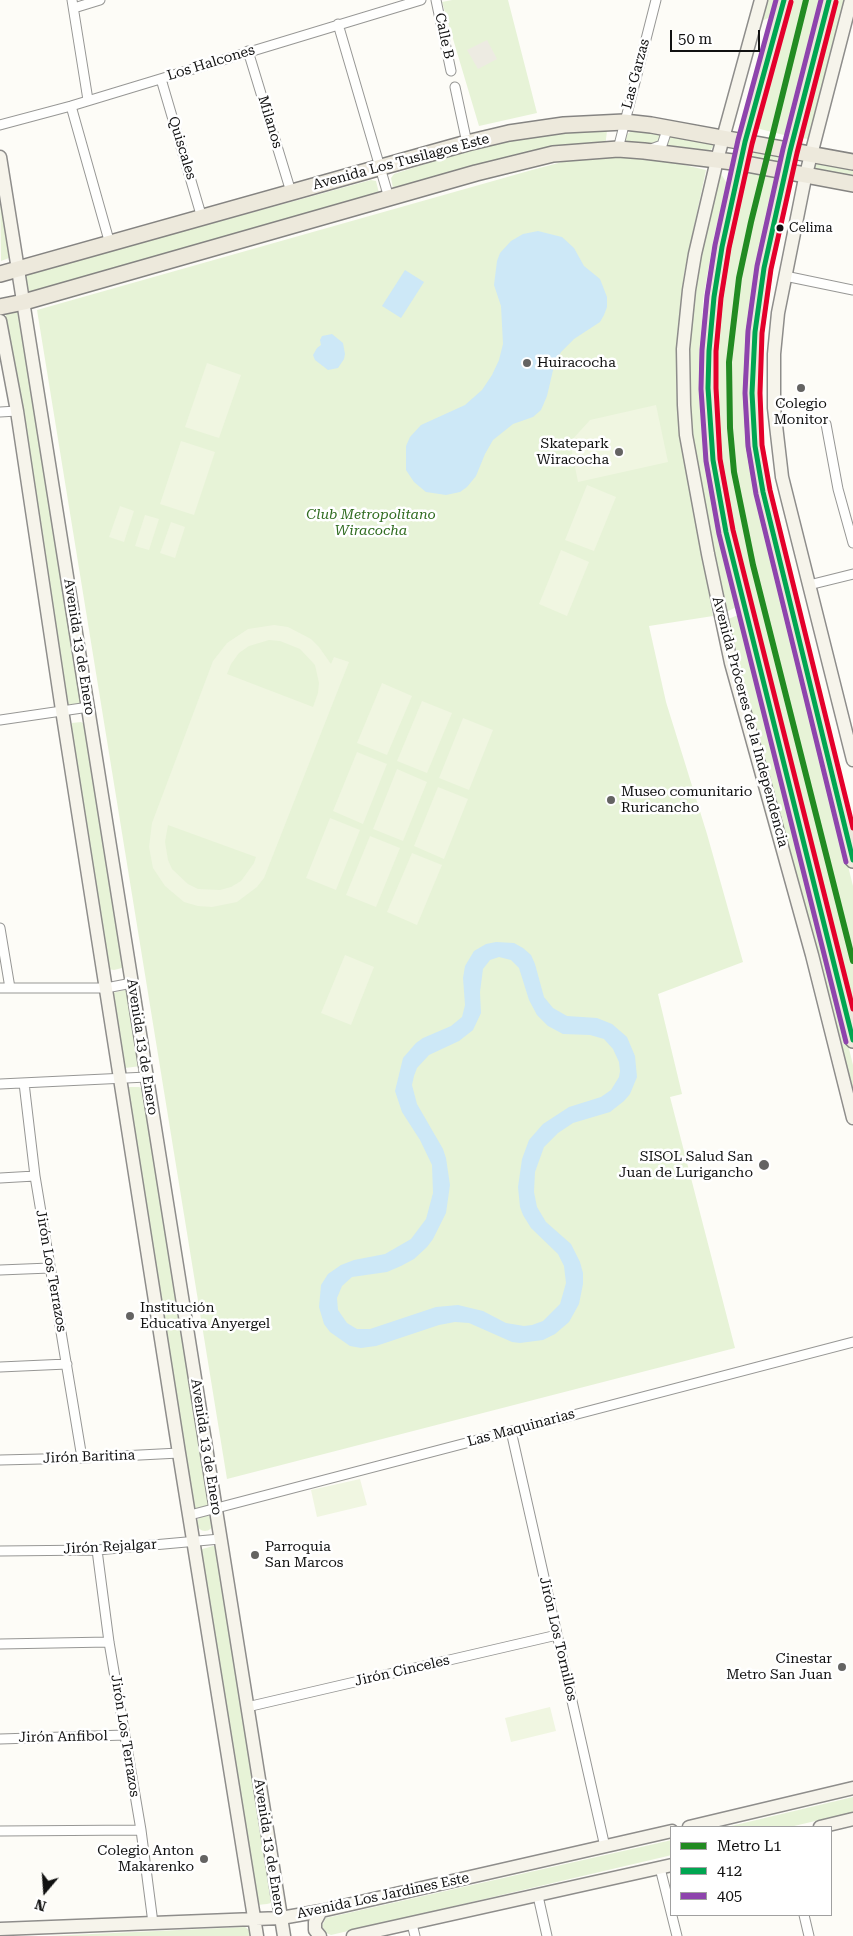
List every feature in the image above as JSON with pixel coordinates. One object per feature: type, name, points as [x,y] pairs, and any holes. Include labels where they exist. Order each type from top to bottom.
[{"type":"main road","name":"Avenida Próceres de la Independencia","points":[[761,0],[717,160],[695,254],[686,320],[682,376],[686,435],[708,554],[732,663],[812,955],[853,1118]]},
{"type":"main road","name":"Avenida Próceres de la Independencia","points":[[784,0],[746,142],[722,247],[713,306],[708,388],[713,460],[724,523],[740,594],[853,1040]]},
{"type":"main road","points":[[829,0],[785,170],[759,297],[752,366],[755,446],[767,510],[853,860]]},
{"type":"main road","points":[[851,0],[810,155],[778,313],[774,354],[774,408],[782,477],[853,760]]},
{"type":"main road","name":"Avenida Los Tusilagos Este","points":[[0,274],[467,143],[509,133],[555,126],[624,122],[668,128],[853,162]]},
{"type":"main road","points":[[0,307],[24,302],[476,173],[553,154],[618,149],[644,150],[785,170],[853,184]]},
{"type":"main road","name":"Avenida 13 de Enero","points":[[0,158],[284,1936]]},
{"type":"main road","name":"Avenida 13 de Enero","points":[[0,320],[17,411],[62,710],[257,1936]]},
{"type":"main road","points":[[693,1826],[853,1788]]},
{"type":"main road","points":[[824,1826],[853,1819]]},
{"type":"main road","name":"Avenida Los Jardines Este","points":[[0,1929],[281,1918],[321,1911],[670,1831]]},
{"type":"main road","points":[[353,1936],[413,1930],[538,1896],[666,1867]]},
{"type":"main road","points":[[320,1936],[315,1930],[315,1922],[321,1911]]},
{"type":"street","points":[[88,100],[73,4],[100,0]]},
{"type":"street","name":"Los Halcones","points":[[0,124],[71,106],[421,0]]},
{"type":"street","name":"Calle B","points":[[436,0],[451,72]]},
{"type":"street","name":"Las Garzas","points":[[618,149],[656,0]]},
{"type":"street","points":[[338,24],[389,198]]},
{"type":"street","name":"Milanos","points":[[248,51],[291,192]]},
{"type":"street","name":"Quiscales","points":[[161,79],[202,218]]},
{"type":"street","points":[[455,87],[467,143]]},
{"type":"street","points":[[71,106],[110,244]]},
{"type":"street","points":[[644,150],[662,145],[668,128]]},
{"type":"street","points":[[785,276],[853,290]]},
{"type":"street","points":[[0,412],[17,411]]},
{"type":"street","points":[[826,424],[838,489],[853,543]]},
{"type":"street","points":[[809,585],[853,574]]},
{"type":"street","points":[[0,720],[89,707]]},
{"type":"street","points":[[0,928],[10,988]]},
{"type":"street","points":[[0,988],[106,988],[132,983]]},
{"type":"street","points":[[0,1084],[147,1077]]},
{"type":"street","name":"Jirón Los Terrazos","points":[[24,1083],[35,1176],[82,1458]]},
{"type":"street","points":[[0,1178],[35,1176]]},
{"type":"street","points":[[0,1270],[50,1268]]},
{"type":"street","name":"Las Maquinarias","points":[[190,1515],[853,1342]]},
{"type":"street","points":[[0,1367],[67,1364]]},
{"type":"street","name":"Jirón Los Tornillos","points":[[511,1431],[605,1847]]},
{"type":"street","name":"Jirón Baritina","points":[[0,1460],[179,1453]]},
{"type":"street","name":"Jirón Rejalgar","points":[[0,1551],[96,1550],[220,1539]]},
{"type":"street","name":"Jirón Los Terrazos","points":[[96,1550],[141,1830],[153,1923]]},
{"type":"street","name":"Jirón Cinceles","points":[[246,1707],[557,1635]]},
{"type":"street","points":[[0,1644],[110,1642]]},
{"type":"street","name":"Jirón Anfibol","points":[[0,1738],[125,1735]]},
{"type":"street","points":[[0,1832],[141,1830]]},
{"type":"street","points":[[666,1867],[670,1892]]},
{"type":"street","points":[[538,1896],[547,1936]]},
{"type":"street","points":[[674,1916],[677,1936]]},
{"type":"street","points":[[804,1916],[809,1936]]},
{"type":"green space","points":[[452,0],[508,0],[537,113],[479,126],[442,2]]},
{"type":"green space","points":[[766,0],[776,0],[772,16],[760,22]]},
{"type":"green space","points":[[789,0],[823,0],[788,136],[756,128]]},
{"type":"green space","points":[[837,0],[844,0],[808,139],[802,138]]},
{"type":"green space","points":[[588,130],[607,131],[605,147],[396,190],[393,188],[391,178],[394,174],[478,147],[538,133]]},
{"type":"green space","points":[[632,131],[663,133],[713,143],[713,146],[709,153],[625,143],[627,134]]},
{"type":"green space","points":[[753,151],[780,155],[783,163],[749,160]]},
{"type":"green space","name":"Club Metropolitano Wiracocha","points":[[602,157],[639,157],[706,170],[684,274],[677,338],[676,377],[678,415],[684,457],[713,616],[649,626],[666,702],[707,834],[743,962],[658,994],[682,1094],[670,1097],[735,1348],[227,1479],[37,310],[532,170],[566,161]]},
{"type":"green space","points":[[817,163],[853,171],[853,181],[814,169]]},
{"type":"green space","points":[[719,170],[727,184],[714,236],[703,300],[699,389],[704,439],[719,528],[737,607],[728,611],[725,611],[690,433],[686,361],[693,294]]},
{"type":"green space","points":[[745,172],[776,178],[753,294],[753,476],[780,594],[853,886],[853,1014],[730,523],[717,416],[717,355],[727,263]]},
{"type":"green space","points":[[371,180],[376,181],[379,193],[29,293],[28,291],[25,279],[31,273]]},
{"type":"green space","points":[[0,188],[10,254],[9,258],[1,261]]},
{"type":"green space","points":[[20,312],[81,704],[71,706],[64,704],[6,317],[6,314]]},
{"type":"green space","points":[[207,363],[241,375],[219,438],[185,427]]},
{"type":"green space","name":"Skatepark Wiracocha","points":[[656,405],[668,462],[578,482],[570,442],[590,420]]},
{"type":"green space","points":[[181,441],[215,452],[194,515],[160,504]]},
{"type":"green space","points":[[587,485],[616,497],[594,551],[565,540]]},
{"type":"green space","points":[[120,506],[134,511],[124,542],[109,537]]},
{"type":"green space","points":[[145,515],[159,519],[149,550],[135,546]]},
{"type":"green space","points":[[171,522],[185,527],[175,558],[160,553]]},
{"type":"green space","points":[[561,550],[589,562],[567,616],[539,604]]},
{"type":"green space","points":[[738,615],[742,616],[853,1065],[853,1104],[726,625],[726,620]]},
{"type":"green space","points":[[274,625],[288,627],[311,639],[331,664],[334,657],[349,662],[264,878],[257,887],[237,902],[212,907],[198,906],[184,902],[165,886],[153,868],[149,847],[152,823],[213,661],[227,643],[248,629]],"holes":[[[269,640],[280,641],[300,649],[315,665],[319,683],[313,707],[227,674],[239,653],[249,646]],[[168,825],[256,857],[254,863],[241,881],[231,887],[220,890],[198,889],[188,884],[172,869],[168,860],[165,842]]]},
{"type":"green space","points":[[382,683],[412,696],[387,755],[357,743]]},
{"type":"green space","points":[[422,701],[452,713],[427,773],[397,761]]},
{"type":"green space","points":[[463,718],[493,730],[469,790],[439,778]]},
{"type":"green space","points":[[81,722],[86,725],[123,963],[122,968],[114,970],[108,969],[70,728],[72,723]]},
{"type":"green space","points":[[357,752],[387,764],[363,824],[333,811]]},
{"type":"green space","points":[[397,769],[427,782],[403,841],[373,829]]},
{"type":"green space","points":[[438,787],[468,799],[444,859],[414,846]]},
{"type":"green space","points":[[330,818],[360,830],[336,890],[306,878]]},
{"type":"green space","points":[[370,836],[400,848],[376,907],[346,895]]},
{"type":"green space","points":[[412,853],[442,865],[417,925],[387,912]]},
{"type":"green space","points":[[345,955],[374,967],[351,1025],[321,1013]]},
{"type":"green space","points":[[129,989],[141,1066],[125,1068],[112,993]]},
{"type":"green space","points":[[126,1087],[144,1089],[210,1506],[197,1509],[193,1507]]},
{"type":"green space","points":[[360,1479],[367,1505],[317,1517],[311,1490]]},
{"type":"green space","points":[[202,1515],[208,1515],[213,1520],[211,1529],[202,1531],[197,1526],[197,1520]]},
{"type":"green space","points":[[216,1546],[218,1550],[272,1899],[271,1903],[267,1904],[257,1905],[199,1550]]},
{"type":"green space","points":[[550,1707],[556,1731],[511,1742],[505,1718]]},
{"type":"green space","points":[[853,1797],[853,1812],[794,1826],[731,1826]]},
{"type":"green space","points":[[670,1840],[670,1855],[331,1935],[326,1933],[322,1926],[326,1918]]},
{"type":"green space","points":[[245,1927],[249,1930],[250,1936],[49,1936]]},
{"type":"shaded area","points":[[487,40],[497,59],[478,69],[467,50]]},
{"type":"water","name":"Huiracocha","points":[[538,231],[562,237],[574,248],[584,266],[600,279],[607,297],[607,307],[604,315],[600,322],[574,339],[561,352],[554,366],[547,396],[541,410],[533,417],[513,424],[493,440],[476,476],[467,487],[460,492],[446,495],[426,492],[414,482],[406,470],[406,446],[410,437],[421,425],[465,405],[482,390],[492,375],[499,360],[503,344],[501,306],[494,285],[497,261],[500,253],[511,241],[523,234]]},
{"type":"water","points":[[405,270],[424,282],[401,318],[382,306]]},
{"type":"water","points":[[332,334],[343,343],[345,354],[338,368],[328,370],[315,360],[313,355],[321,345],[320,340],[322,336]]},
{"type":"water","points":[[496,942],[514,943],[523,948],[531,955],[544,997],[553,1008],[567,1016],[597,1018],[612,1024],[627,1037],[635,1056],[637,1077],[630,1094],[624,1101],[610,1112],[573,1123],[558,1133],[544,1147],[535,1172],[534,1192],[537,1207],[546,1222],[571,1244],[580,1262],[583,1284],[579,1304],[569,1322],[555,1334],[543,1340],[520,1343],[512,1342],[469,1323],[455,1322],[439,1325],[376,1346],[361,1348],[350,1346],[330,1332],[324,1324],[319,1307],[321,1285],[328,1274],[341,1265],[354,1260],[385,1254],[411,1239],[426,1219],[433,1193],[432,1165],[420,1140],[402,1112],[395,1091],[403,1058],[416,1043],[451,1026],[462,1017],[465,1005],[463,978],[465,966],[474,951],[486,944]],"holes":[[[499,957],[511,960],[519,968],[529,1000],[537,1015],[548,1026],[563,1034],[590,1035],[604,1039],[613,1049],[619,1062],[619,1077],[611,1090],[601,1097],[569,1107],[543,1124],[529,1140],[522,1159],[518,1187],[520,1207],[531,1228],[558,1254],[564,1266],[566,1283],[560,1304],[543,1321],[524,1326],[506,1323],[483,1311],[458,1305],[436,1307],[370,1329],[357,1329],[347,1323],[338,1310],[337,1298],[342,1286],[352,1277],[387,1272],[414,1259],[433,1239],[446,1213],[450,1185],[446,1158],[443,1149],[417,1104],[412,1085],[417,1068],[429,1055],[459,1041],[473,1030],[481,1013],[480,992],[483,969],[490,960]]]},
{"type":"metro line","name":"L1","points":[[806,0],[739,278],[729,362],[730,428],[734,472],[753,565],[853,961]]},
{"type":"transit line","name":"405","points":[[776,0],[738,140],[715,245],[707,296],[702,350],[701,389],[706,461],[719,534],[846,1042]]},
{"type":"transit line","name":"412","points":[[784,0],[745,142],[722,247],[714,297],[708,388],[713,460],[726,532],[853,1040]]},
{"type":"transit line","name":"405","points":[[821,0],[783,149],[757,266],[748,331],[745,393],[748,446],[756,494],[846,862]]},
{"type":"transit line","name":"412","points":[[829,0],[790,151],[764,268],[755,332],[752,393],[755,446],[763,492],[853,860]]},
{"type":"transit line","points":[[791,2],[752,144],[729,248],[721,298],[716,351],[720,459],[733,530],[853,1009]]},
{"type":"transit line","points":[[836,2],[797,153],[771,269],[762,333],[760,393],[762,445],[770,490],[853,828]]},
{"type":"place","name":"Celima","points":[[780,228]]},
{"type":"place","name":"Huiracocha","points":[[527,363]]},
{"type":"place","name":"Colegio Monitor","points":[[801,388]]},
{"type":"place","name":"Skatepark Wiracocha","points":[[619,452]]},
{"type":"place","name":"Museo comunitario Ruricancho","points":[[611,800]]},
{"type":"place","name":"SISOL Salud San Juan de Lurigancho","points":[[764,1165]]},
{"type":"place","name":"Institución Educativa Anyergel","points":[[130,1316]]},
{"type":"place","name":"Parroquia San Marcos","points":[[255,1555]]},
{"type":"place","name":"Cinestar Metro San Juan","points":[[842,1667]]},
{"type":"place","name":"Colegio Anton Makarenko","points":[[204,1859]]}]
